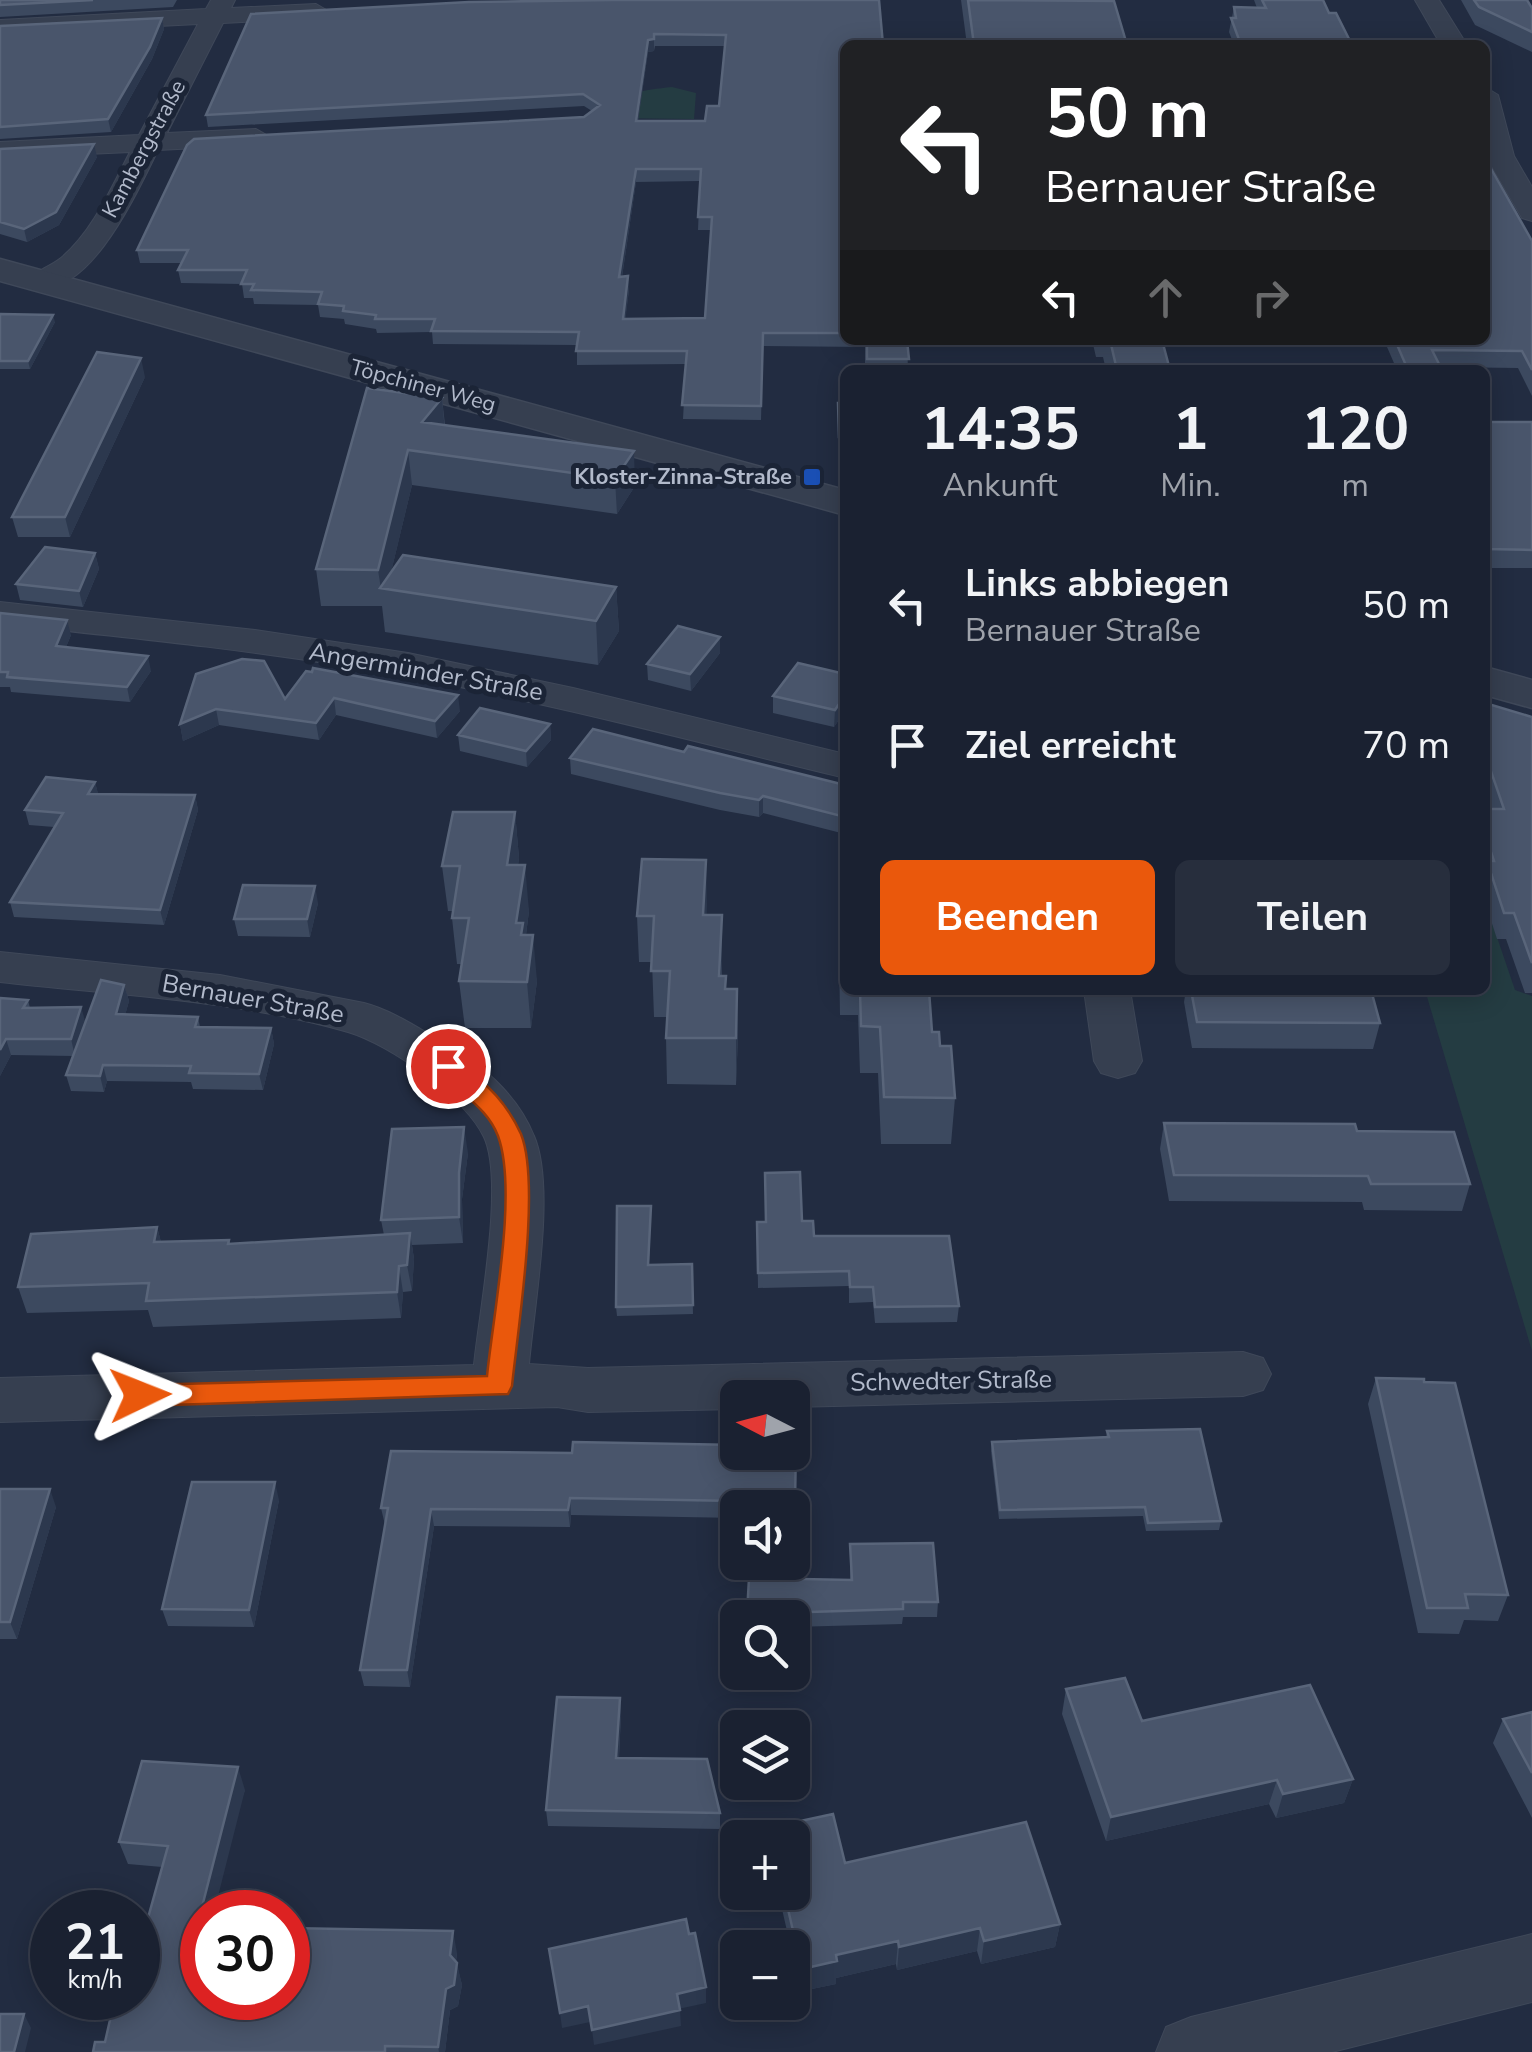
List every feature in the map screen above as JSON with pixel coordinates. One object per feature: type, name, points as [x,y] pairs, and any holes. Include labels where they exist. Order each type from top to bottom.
[{"type":"street","points":[[1427,0],[1451,40]]},
{"type":"street","points":[[0,26],[219,8],[349,9]]},
{"type":"street","name":"Kambergstraße","points":[[44,282],[87,249],[107,222],[219,8]]},
{"type":"street","points":[[1490,115],[1500,156],[1532,212]]},
{"type":"street","points":[[0,150],[287,135]]},
{"type":"street","name":"Töpchiner Weg","points":[[0,270],[840,503]]},
{"type":"street","name":"Angermünder Straße","points":[[0,613],[405,664],[583,702],[840,765]]},
{"type":"street","points":[[1490,682],[1532,694]]},
{"type":"street","name":"Bernauer Straße","points":[[0,967],[162,982],[320,1008],[364,1020],[448,1066],[482,1094],[510,1137],[516,1170],[499,1386]]},
{"type":"street","points":[[1108,995],[1118,1061]]},
{"type":"street","name":"Schwedter Straße","points":[[0,1400],[499,1386],[557,1385],[606,1390],[1243,1374]]},
{"type":"street","points":[[1191,2052],[1532,1968]]},
{"type":"green space","points":[[672,87],[696,93],[694,119],[605,118],[626,98],[642,91]]},
{"type":"green space","points":[[1490,917],[1515,990],[1532,996],[1532,1351],[1426,995],[1490,995]]},
{"type":"building","points":[[0,0],[93,0],[0,5]]},
{"type":"building","points":[[879,0],[883,40],[840,40],[840,333],[763,333],[761,406],[682,405],[687,351],[576,351],[579,332],[431,331],[435,319],[375,319],[376,315],[343,311],[344,306],[318,304],[322,292],[251,290],[254,284],[241,284],[247,270],[178,270],[188,250],[137,250],[187,145],[194,139],[584,117],[600,105],[583,94],[206,115],[251,14],[469,2]],"holes":[[[654,34],[726,35],[719,106],[707,106],[705,121],[636,121],[648,40],[654,39]],[[636,169],[701,169],[698,217],[712,217],[705,318],[623,319],[628,276],[619,277]]]},
{"type":"building","points":[[968,0],[1114,1],[1126,40],[973,40]]},
{"type":"building","points":[[1262,0],[1323,0],[1329,13],[1336,13],[1350,40],[1239,40],[1231,18],[1236,18],[1234,7],[1266,8]]},
{"type":"building","points":[[1474,0],[1527,0],[1532,8],[1532,32],[1479,7]]},
{"type":"building","points":[[162,18],[150,47],[108,119],[0,127],[0,26]]},
{"type":"building","points":[[94,144],[56,212],[24,229],[0,222],[0,149]]},
{"type":"building","points":[[1490,167],[1532,241],[1532,370],[1522,351],[1432,350],[1440,365],[1406,365],[1397,345],[1490,345]]},
{"type":"building","points":[[0,314],[53,315],[28,361],[0,361]]},
{"type":"building","points":[[867,345],[908,345],[909,359],[867,359]]},
{"type":"building","points":[[1111,345],[1163,345],[1169,365],[1116,365]]},
{"type":"building","points":[[97,352],[141,358],[65,517],[12,517]]},
{"type":"building","points":[[367,388],[442,398],[422,422],[634,451],[615,479],[408,450],[378,570],[316,569]]},
{"type":"building","points":[[1490,422],[1532,422],[1532,550],[1490,549]]},
{"type":"building","points":[[45,547],[95,553],[79,591],[16,584]]},
{"type":"building","points":[[403,555],[616,587],[596,621],[380,588]]},
{"type":"building","points":[[0,613],[67,620],[56,646],[148,656],[127,687],[7,677],[8,672],[0,672]]},
{"type":"building","points":[[678,626],[720,637],[690,674],[647,664]]},
{"type":"building","points":[[242,659],[264,661],[285,699],[306,671],[312,672],[313,668],[458,695],[435,721],[334,698],[316,723],[216,709],[180,724],[196,674]]},
{"type":"building","points":[[798,663],[840,673],[840,702],[835,710],[773,696]]},
{"type":"building","points":[[1490,704],[1532,717],[1532,963],[1514,913],[1504,913],[1490,870],[1490,861],[1494,861],[1490,849],[1490,809],[1504,809],[1490,768]]},
{"type":"building","points":[[480,708],[550,724],[526,751],[458,735]]},
{"type":"building","points":[[593,729],[684,752],[688,746],[840,784],[840,816],[763,796],[759,800],[720,793],[570,758]]},
{"type":"building","points":[[46,777],[95,782],[88,794],[195,795],[160,910],[10,902],[63,813],[25,810]]},
{"type":"building","points":[[453,812],[515,812],[507,865],[525,865],[516,923],[523,923],[521,935],[533,935],[527,982],[459,981],[469,918],[452,918],[460,866],[442,866]]},
{"type":"building","points":[[642,859],[706,860],[703,915],[722,915],[719,976],[726,976],[725,989],[737,989],[736,1038],[666,1038],[670,971],[651,971],[654,916],[637,916]]},
{"type":"building","points":[[243,885],[315,886],[307,919],[234,919]]},
{"type":"building","points":[[101,980],[124,985],[116,1014],[198,1017],[195,1027],[271,1028],[259,1074],[189,1073],[191,1066],[103,1065],[100,1076],[66,1075]]},
{"type":"building","points":[[860,995],[929,995],[932,1032],[939,1032],[940,1046],[951,1046],[955,1098],[884,1097],[880,1027],[861,1026]]},
{"type":"building","points":[[1192,995],[1372,995],[1380,1023],[1197,1022]]},
{"type":"building","points":[[0,998],[28,1000],[23,1008],[81,1007],[71,1039],[6,1039],[0,1050]]},
{"type":"building","points":[[1164,1123],[1355,1124],[1357,1131],[1454,1132],[1470,1184],[1371,1184],[1368,1176],[1174,1175]]},
{"type":"building","points":[[464,1127],[459,1217],[381,1220],[392,1129]]},
{"type":"building","points":[[800,1172],[802,1221],[813,1221],[814,1236],[949,1236],[959,1306],[875,1307],[873,1287],[850,1287],[849,1271],[758,1273],[757,1222],[766,1222],[765,1173]]},
{"type":"building","points":[[617,1206],[651,1206],[648,1265],[692,1264],[693,1305],[616,1307]]},
{"type":"building","points":[[157,1227],[154,1242],[229,1240],[228,1244],[410,1233],[407,1265],[399,1266],[397,1292],[146,1301],[149,1283],[18,1287],[31,1234]]},
{"type":"building","points":[[1376,1378],[1455,1383],[1508,1595],[1465,1594],[1468,1608],[1427,1608]]},
{"type":"building","points":[[1200,1429],[1221,1521],[1148,1523],[1145,1507],[1000,1510],[992,1442],[1109,1437],[1107,1431]]},
{"type":"building","points":[[573,1442],[720,1445],[720,1470],[796,1470],[795,1490],[720,1490],[720,1501],[570,1498],[568,1510],[431,1509],[407,1670],[360,1670],[388,1508],[381,1508],[391,1451],[572,1453]]},
{"type":"building","points":[[192,1482],[275,1482],[249,1610],[162,1609]]},
{"type":"building","points":[[0,1489],[50,1489],[10,1622],[0,1622]]},
{"type":"building","points":[[933,1543],[938,1602],[903,1602],[903,1609],[810,1612],[810,1600],[748,1600],[749,1580],[852,1580],[850,1544]]},
{"type":"building","points":[[1125,1678],[1142,1721],[1310,1685],[1353,1779],[1283,1794],[1277,1780],[1111,1817],[1066,1689]]},
{"type":"building","points":[[557,1697],[620,1698],[616,1758],[707,1759],[720,1813],[546,1810]]},
{"type":"building","points":[[1532,1712],[1532,1773],[1503,1719]]},
{"type":"building","points":[[142,1761],[238,1767],[206,1890],[180,1890],[180,2020],[310,2020],[310,1928],[453,1931],[450,1955],[457,1963],[454,1985],[446,1989],[438,2047],[385,2046],[385,2052],[93,2052],[95,2042],[105,2042],[110,2020],[160,2020],[160,1890],[156,1890],[168,1846],[119,1842]]},
{"type":"building","points":[[833,1814],[845,1863],[1026,1822],[1060,1924],[984,1941],[980,1928],[899,1947],[898,1941],[836,1955],[837,1961],[810,1967],[810,1930],[793,1930],[788,1910],[810,1910],[810,1820],[805,1820]]},
{"type":"building","points":[[686,1919],[689,1934],[695,1933],[706,1987],[677,1994],[680,2010],[592,2030],[588,2006],[560,2013],[549,1949]]},
{"type":"building","points":[[0,2014],[24,2014],[14,2052],[0,2052]]},
{"type":"place","name":"Kloster-Zinna-Straße","points":[[812,477]]},
{"type":"route","points":[[140,1395],[499,1386],[516,1170],[510,1137],[500,1118],[482,1094],[448,1066]]}]
